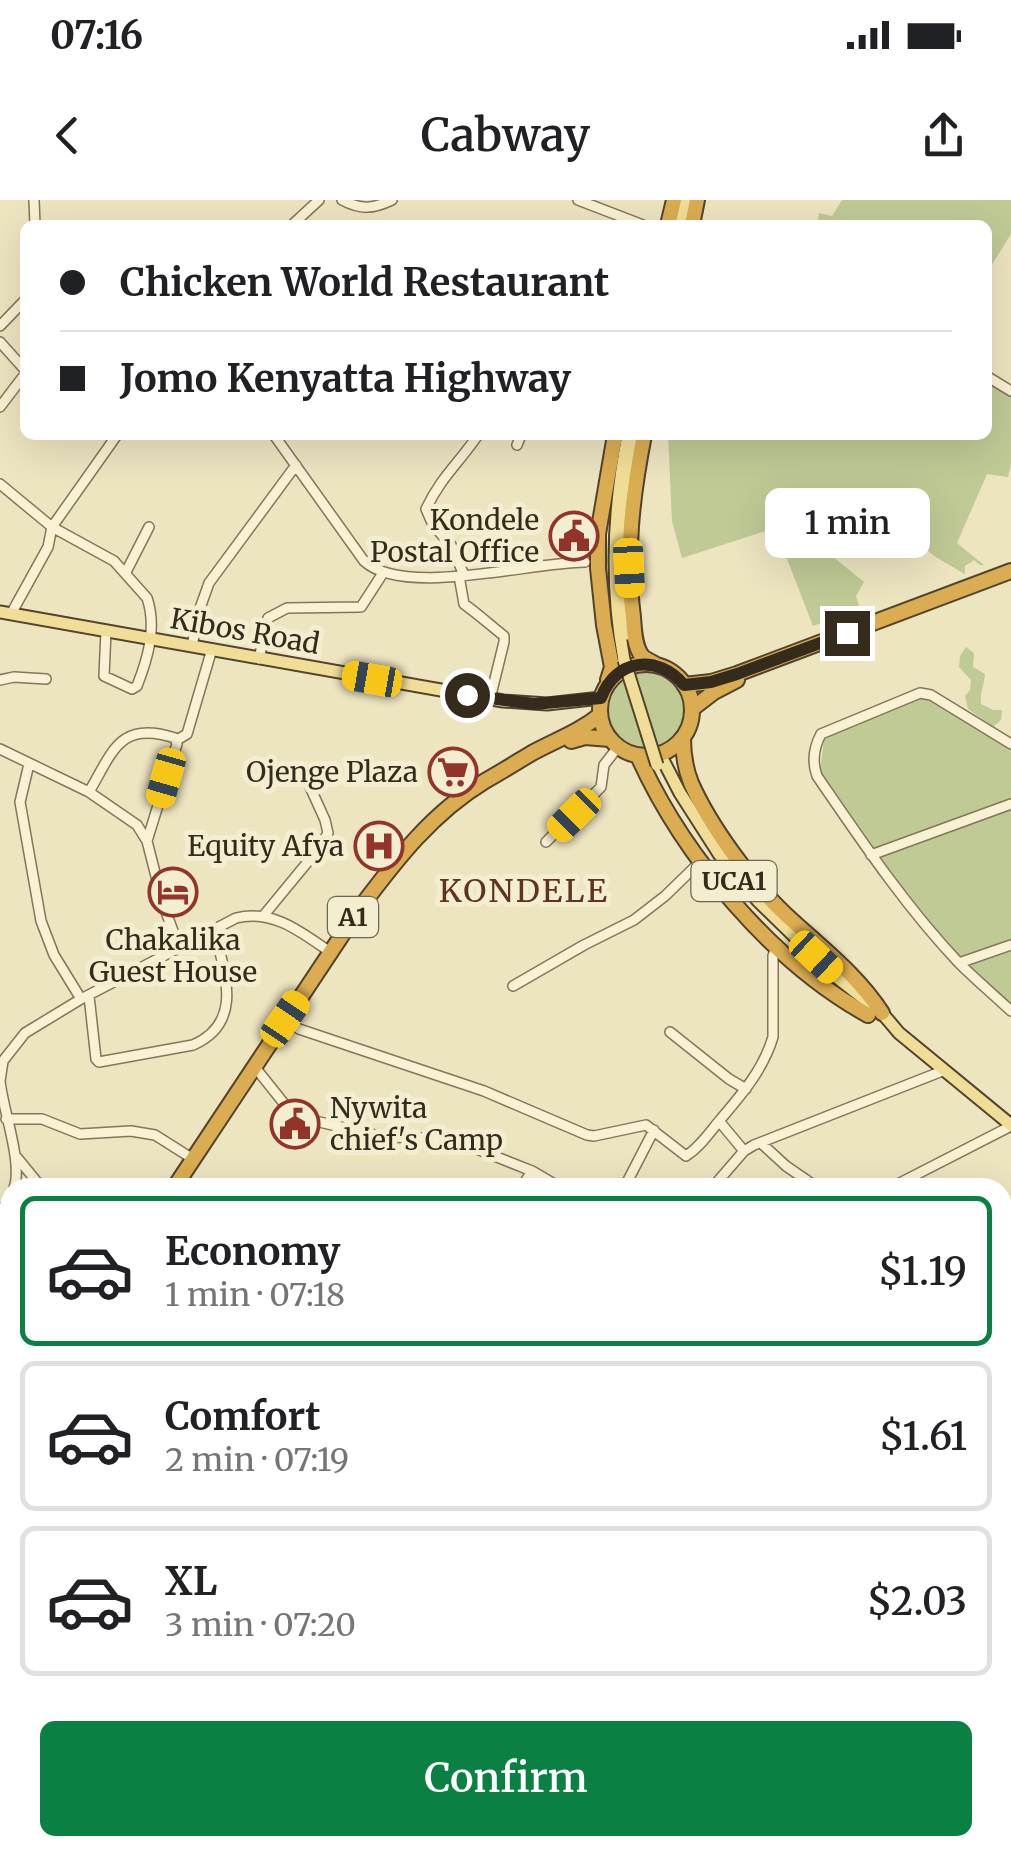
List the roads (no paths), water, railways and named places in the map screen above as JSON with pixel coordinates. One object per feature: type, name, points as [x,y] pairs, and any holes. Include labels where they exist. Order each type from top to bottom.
[{"type":"highway","points":[[615,440],[598,534],[604,625],[612,666],[600,715],[614,743],[638,756],[666,809],[702,861],[776,947],[822,986],[875,1014]]},
{"type":"highway","points":[[638,756],[658,754],[676,745],[683,738],[692,709],[684,685],[669,670],[644,658],[638,648],[631,601],[630,526],[639,440]]},
{"type":"highway","points":[[684,685],[737,674],[1011,570]]},
{"type":"highway","points":[[692,709],[738,680],[1011,579]]},
{"type":"highway","points":[[604,692],[620,672],[630,667],[659,666]]},
{"type":"highway","name":"A1","points":[[183,1178],[330,952],[416,836],[484,782],[582,729],[600,715]]},
{"type":"highway","name":"A1","points":[[184,1178],[378,890],[420,838],[461,803],[534,756],[584,737],[614,743]]},
{"type":"highway","points":[[683,738],[691,783],[727,846],[781,910],[861,984],[875,1014]]},
{"type":"main road","name":"UCA1","points":[[628,440],[623,572],[628,651],[664,762],[680,793],[718,854],[834,978],[1011,1126]]},
{"type":"main road","name":"UCA1","points":[[623,491],[638,440]]},
{"type":"main road","name":"Kibos Road","points":[[6,613],[490,699],[547,704],[604,692]]},
{"type":"street","points":[[297,220],[319,200]]},
{"type":"street","points":[[342,200],[370,208],[392,200]]},
{"type":"street","points":[[578,200],[630,220]]},
{"type":"street","points":[[0,326],[20,305]]},
{"type":"street","points":[[0,342],[20,366]]},
{"type":"street","points":[[0,407],[20,379]]},
{"type":"street","points":[[6,613],[48,547],[52,527],[113,440]]},
{"type":"street","points":[[278,440],[371,568],[412,577],[462,576],[584,562]]},
{"type":"street","points":[[475,440],[441,481],[426,509],[451,545],[462,576],[464,604],[504,636],[490,699]]},
{"type":"street","points":[[192,646],[209,583],[296,464]]},
{"type":"street","points":[[0,484],[52,527],[110,559],[126,572],[149,602],[152,639],[139,682],[132,688],[104,676],[106,632]]},
{"type":"street","points":[[126,572],[149,527]]},
{"type":"street","points":[[259,659],[268,618],[287,608],[361,607],[384,573]]},
{"type":"street","points":[[147,842],[177,740],[187,734],[212,649]]},
{"type":"street","points":[[0,680],[46,678]]},
{"type":"street","points":[[1011,744],[924,693],[821,734],[814,765],[817,776],[871,855],[916,912],[960,963],[1011,1011]]},
{"type":"street","points":[[89,792],[115,747],[127,737],[146,733],[177,740]]},
{"type":"street","points":[[546,842],[601,787],[604,765],[614,743]]},
{"type":"street","points":[[0,749],[89,792],[134,822],[147,842],[178,947]]},
{"type":"street","points":[[29,764],[20,802],[41,920],[54,955],[85,998],[95,1055],[100,1062],[204,1040],[218,1023],[228,995],[214,928]]},
{"type":"street","points":[[264,915],[328,833],[310,788]]},
{"type":"street","points":[[871,855],[1011,804]]},
{"type":"street","points":[[512,986],[634,920],[702,861]]},
{"type":"street","points":[[16,1178],[18,1168],[1,1103],[0,1081],[2,1057],[25,1033],[178,947],[250,914],[283,922],[330,952]]},
{"type":"street","points":[[960,963],[1011,945]]},
{"type":"street","points":[[290,1022],[299,1029],[484,1092],[588,1135],[646,1124],[686,1156],[757,1074],[773,1037],[776,947]]},
{"type":"street","points":[[670,1032],[729,1080],[746,1088]]},
{"type":"street","points":[[258,1070],[298,1117],[380,1137],[424,1138],[462,1145],[545,1178]]},
{"type":"street","points":[[721,1178],[744,1152],[761,1143],[945,1070]]},
{"type":"street","points":[[6,1119],[42,1118],[80,1134],[131,1132],[154,1136],[193,1159]]},
{"type":"street","points":[[719,1121],[744,1152]]},
{"type":"street","points":[[910,1178],[1011,1126]]},
{"type":"street","points":[[629,1178],[654,1130]]},
{"type":"street","points":[[761,1143],[803,1178]]},
{"type":"street","points":[[14,1153],[34,1178]]},
{"type":"street","points":[[527,1178],[532,1170]]},
{"type":"place","name":"Kondele Postal Office","points":[[574,536]]},
{"type":"place","name":"Ojenge Plaza","points":[[453,772]]},
{"type":"place","name":"Equity Afya","points":[[379,846]]},
{"type":"place","name":"Chakalika Guest House","points":[[173,892]]},
{"type":"place","name":"Nywita chief's Camp","points":[[295,1124]]},
{"type":"district","name":"KONDELE","points":[[524,891]]}]
